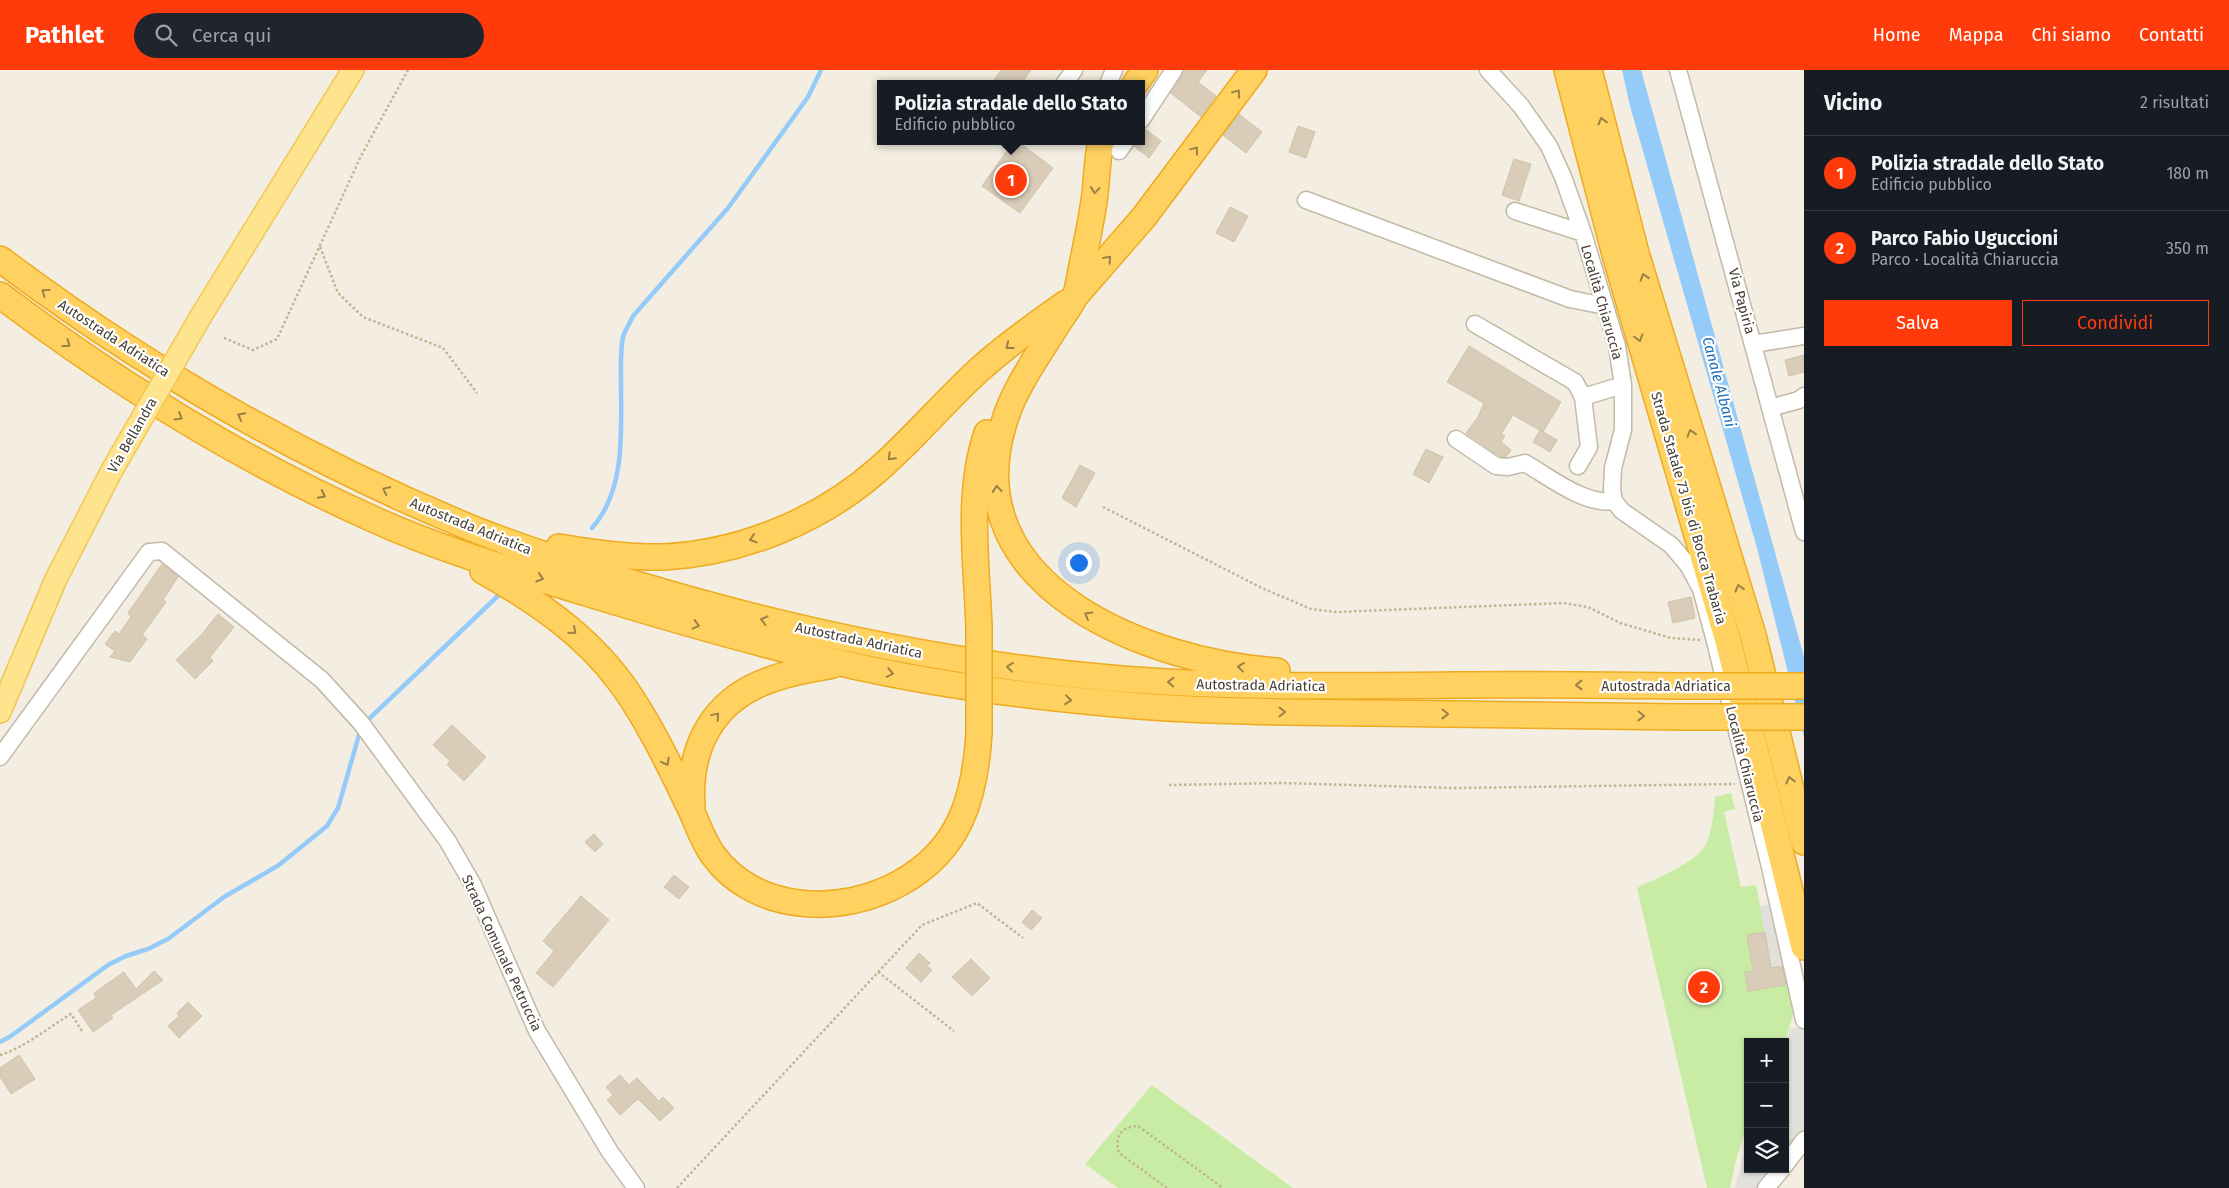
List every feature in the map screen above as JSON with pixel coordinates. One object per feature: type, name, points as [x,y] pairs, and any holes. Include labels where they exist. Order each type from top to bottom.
[{"type":"highway","points":[[443,548],[534,601],[591,647],[634,702],[713,856],[736,878],[756,890],[777,898],[803,904],[831,904],[868,897],[895,886],[924,867],[937,855],[954,834],[971,794],[976,768],[979,733],[976,506],[978,466],[997,408],[1010,384],[1076,295],[1148,212],[1254,70]]},
{"type":"highway","points":[[1556,70],[1583,171],[1616,258]]},
{"type":"highway","name":"Strada Statale 73 bis di Bocca Trabaria","points":[[1567,70],[1616,258],[1728,641],[1804,948]]},
{"type":"highway","name":"Strada Statale 73 bis di Bocca Trabaria","points":[[1589,70],[1636,253],[1753,635],[1804,842]]},
{"type":"highway","points":[[1115,145],[1092,218],[1076,295],[1013,398],[1003,426],[997,452],[997,490],[1004,518],[1027,564],[1041,580],[1066,602],[1092,618],[1172,651],[1202,660],[1266,670],[1464,685]]},
{"type":"highway","name":"Autostrada Adriatica","points":[[0,259],[82,318],[153,365],[225,408],[396,495],[495,537],[616,578],[747,615],[885,646],[1000,666],[1114,678],[1208,684],[1313,687],[1464,685],[1804,686]]},
{"type":"highway","name":"Autostrada Adriatica","points":[[0,295],[110,373],[186,421],[318,493],[385,525],[443,548],[678,620],[842,664],[929,681],[1007,693],[1148,707],[1226,711],[1804,717]]},
{"type":"highway","points":[[495,537],[606,554],[664,557],[717,550],[750,541],[788,526],[826,507],[870,476],[980,369],[1076,295]]},
{"type":"highway","points":[[692,812],[692,780],[697,751],[705,732],[722,709],[742,693],[769,680],[792,673],[842,664]]},
{"type":"main road","name":"Via Bellandra","points":[[0,712],[56,579],[112,470],[201,316],[353,70]]},
{"type":"street","points":[[1145,114],[1174,70]]},
{"type":"street","name":"Località Chiaruccia","points":[[1488,70],[1521,106],[1544,138],[1560,169],[1583,233],[1617,346],[1623,385],[1623,430],[1614,468],[1612,489],[1614,501],[1622,511],[1672,545],[1688,565],[1701,590],[1715,641],[1804,1020]]},
{"type":"street","name":"Via Papiria","points":[[1678,70],[1804,532]]},
{"type":"street","points":[[1306,200],[1570,299],[1605,306]]},
{"type":"street","points":[[1515,211],[1583,233]]},
{"type":"street","points":[[1475,324],[1575,382],[1583,397],[1589,447],[1578,466]]},
{"type":"street","points":[[1753,344],[1804,336]]},
{"type":"street","points":[[1583,397],[1623,385]]},
{"type":"street","points":[[1770,408],[1798,400],[1804,396]]},
{"type":"street","points":[[1456,439],[1496,466],[1508,467],[1525,463],[1588,500],[1604,503],[1614,501]]},
{"type":"street","name":"Strada Comunale Petruccia","points":[[0,757],[148,552],[162,551],[314,674],[365,728],[447,840],[472,884],[537,1031],[610,1152],[636,1188]]},
{"type":"street","points":[[1789,1160],[1804,1140]]},
{"type":"street","points":[[1766,1188],[1779,1173]]},
{"type":"path","points":[[224,338],[253,350],[277,339],[361,156],[408,70]]},
{"type":"path","points":[[320,247],[338,293],[363,317],[444,348],[477,393]]},
{"type":"path","points":[[1102,507],[1262,588],[1311,609],[1336,612],[1563,603],[1588,607],[1620,623],[1671,638],[1715,641]]},
{"type":"path","points":[[1169,785],[1282,784],[1454,788],[1749,784]]},
{"type":"path","points":[[677,1188],[922,925],[977,903],[1023,938]]},
{"type":"path","points":[[878,972],[954,1031]]},
{"type":"path","points":[[0,1055],[25,1044],[71,1014],[82,1031]]},
{"type":"path","points":[[1167,1188],[1119,1153],[1116,1144],[1119,1133],[1128,1127],[1138,1126],[1223,1188]]},
{"type":"green space","points":[[1731,793],[1735,809],[1724,812],[1741,887],[1756,885],[1765,932],[1747,935],[1753,971],[1748,991],[1790,984],[1794,1011],[1786,1038],[1744,1038],[1744,1135],[1730,1188],[1707,1188],[1637,888],[1684,865],[1700,853],[1709,835],[1715,797]]},
{"type":"green space","points":[[1152,1085],[1293,1188],[1118,1188],[1085,1164]]},
{"type":"shaded area","points":[[1777,903],[1786,965],[1771,968],[1760,906]]},
{"type":"shaded area","points":[[1804,1027],[1804,1130],[1789,1156],[1789,1038],[1787,1038],[1789,1029]]},
{"type":"shaded area","points":[[1744,1152],[1744,1173],[1778,1173],[1763,1188],[1735,1188]]},
{"type":"water","name":"Canale Albani","points":[[1622,70],[1641,70],[1804,657],[1804,737],[1757,548],[1630,106]]},
{"type":"building","points":[[1001,70],[1031,70],[1024,80],[994,80]]},
{"type":"building","points":[[1184,70],[1207,70],[1198,82],[1216,96],[1201,117],[1171,93]]},
{"type":"building","points":[[1239,114],[1262,132],[1246,153],[1223,135]]},
{"type":"building","points":[[1298,126],[1315,132],[1306,158],[1289,152]]},
{"type":"building","points":[[1145,129],[1161,141],[1149,158],[1134,146],[1145,145]]},
{"type":"building","points":[[1011,145],[1022,145],[1053,168],[1020,213],[982,186]]},
{"type":"building","points":[[1514,159],[1531,164],[1519,201],[1502,195]]},
{"type":"building","points":[[1230,207],[1248,216],[1234,242],[1216,233]]},
{"type":"building","points":[[1469,346],[1561,402],[1543,432],[1513,415],[1501,434],[1505,436],[1501,442],[1511,450],[1506,457],[1499,456],[1466,433],[1478,417],[1484,403],[1447,382]]},
{"type":"building","points":[[1804,355],[1804,372],[1789,376],[1785,360]]},
{"type":"building","points":[[1540,430],[1557,440],[1550,452],[1533,442]]},
{"type":"building","points":[[1426,449],[1443,457],[1429,483],[1413,474]]},
{"type":"building","points":[[1080,465],[1095,473],[1076,507],[1062,498]]},
{"type":"building","points":[[162,564],[178,577],[163,600],[166,602],[142,635],[147,639],[130,662],[110,657],[115,651],[105,644],[115,631],[119,634],[131,617],[128,613]]},
{"type":"building","points":[[1691,597],[1695,618],[1673,623],[1668,602]]},
{"type":"building","points":[[218,614],[234,627],[210,657],[213,661],[195,679],[176,660],[202,634]]},
{"type":"building","points":[[452,725],[486,757],[464,781],[447,765],[450,761],[433,745]]},
{"type":"building","points":[[594,834],[603,844],[595,852],[585,842]]},
{"type":"building","points":[[674,875],[689,887],[679,899],[664,887]]},
{"type":"building","points":[[581,896],[609,920],[553,987],[536,973],[554,951],[543,941]]},
{"type":"building","points":[[1032,910],[1042,918],[1031,930],[1022,922]]},
{"type":"building","points":[[1765,932],[1771,968],[1782,966],[1786,985],[1748,991],[1745,972],[1753,971],[1747,935]]},
{"type":"building","points":[[919,953],[930,963],[927,966],[932,970],[921,982],[906,968]]},
{"type":"building","points":[[971,959],[990,978],[972,996],[952,977]]},
{"type":"building","points":[[154,971],[163,980],[111,1015],[113,1018],[93,1032],[78,1010],[96,998],[94,993],[124,972],[136,989]]},
{"type":"building","points":[[188,1002],[202,1016],[179,1038],[168,1026],[179,1016],[177,1013]]},
{"type":"building","points":[[19,1055],[35,1079],[11,1094],[0,1077],[0,1068]]},
{"type":"building","points":[[620,1075],[629,1085],[637,1078],[659,1101],[663,1097],[674,1108],[660,1121],[638,1099],[620,1115],[607,1100],[613,1095],[606,1087]]},
{"type":"waterway","points":[[592,528],[603,513],[611,496],[616,478],[621,440],[621,348],[626,329],[633,316],[728,208],[808,97],[821,70]]},
{"type":"waterway","points":[[366,724],[371,717],[501,593]]},
{"type":"waterway","points":[[0,1042],[11,1036],[108,965],[168,939],[224,897],[279,865],[327,826],[338,808],[362,730]]},
{"type":"place","name":"Polizia stradale dello Stato","points":[[1011,180]]},
{"type":"place","name":"Parco Fabio Uguccioni","points":[[1704,987]]}]
